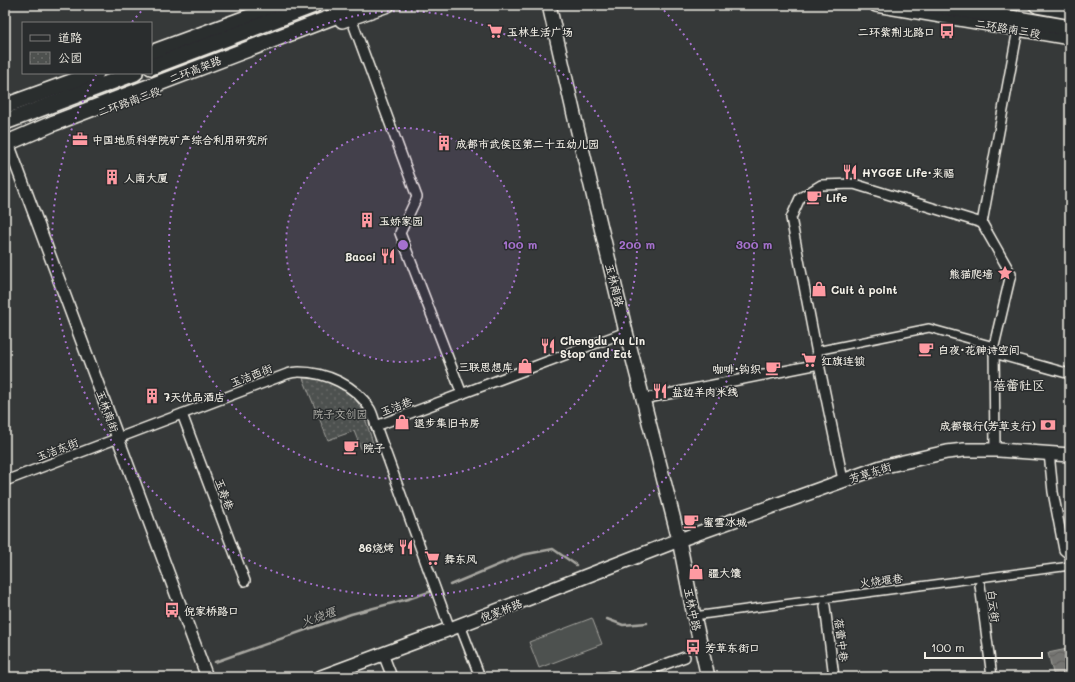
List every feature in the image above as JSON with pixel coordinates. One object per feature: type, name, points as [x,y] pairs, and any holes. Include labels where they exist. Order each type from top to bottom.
[{"type":"highway","points":[[152,57],[282,5]]},
{"type":"highway","points":[[152,57],[301,5]]},
{"type":"highway","points":[[152,57],[314,5]]},
{"type":"highway","points":[[6,142],[312,21],[362,5]]},
{"type":"highway","points":[[935,5],[1070,28]]},
{"type":"highway","points":[[1038,5],[1070,10]]},
{"type":"highway","points":[[152,74],[316,14],[347,11]]},
{"type":"highway","points":[[5,106],[93,74]]},
{"type":"highway","points":[[5,114],[112,74]]},
{"type":"highway","points":[[6,142],[39,115],[133,74]]},
{"type":"highway","points":[[5,122],[39,115],[151,74]]},
{"type":"main road","points":[[152,57],[268,5]]},
{"type":"main road","name":"二环路南三段","points":[[6,142],[347,11],[388,5]]},
{"type":"main road","name":"玉林南路","points":[[549,5],[626,332],[679,540]]},
{"type":"main road","name":"二环路南三段","points":[[876,5],[1070,38]]},
{"type":"main road","points":[[1045,5],[1070,10]]},
{"type":"main road","points":[[5,100],[78,74]]},
{"type":"main road","name":"芳草东街","points":[[679,540],[881,467],[947,452],[964,450],[995,450],[1070,455]]},
{"type":"main road","name":"玉林中路","points":[[679,540],[708,677]]},
{"type":"main road","name":"倪家桥路","points":[[321,677],[679,540]]},
{"type":"street","points":[[347,11],[418,197],[400,233],[462,394]]},
{"type":"street","points":[[995,450],[994,349],[1011,274],[982,223],[1018,30]]},
{"type":"street","name":"玉林南街","points":[[6,142],[207,677]]},
{"type":"street","points":[[843,480],[816,351],[791,218],[800,198],[821,185],[854,184],[982,223]]},
{"type":"street","points":[[816,351],[929,328],[1070,374]]},
{"type":"street","name":"玉洁巷","points":[[480,677],[455,627],[376,426],[626,332]]},
{"type":"street","points":[[643,399],[819,364]]},
{"type":"street","name":"玉洁西街","points":[[118,439],[286,374],[298,372],[312,373],[333,378],[346,385],[356,392],[365,402],[370,410],[376,426]]},
{"type":"street","name":"玉寿巷","points":[[182,414],[245,581]]},
{"type":"street","name":"玉洁东街","points":[[5,482],[118,439]]},
{"type":"street","points":[[1049,453],[1053,492],[1064,550],[1070,555]]},
{"type":"street","name":"火烧堰巷","points":[[694,616],[1070,566]]},
{"type":"street","name":"白云街","points":[[980,585],[992,677]]},
{"type":"street","name":"蓓蕾中巷","points":[[825,606],[834,677]]},
{"type":"street","points":[[383,654],[392,677]]},
{"type":"street","points":[[630,677],[685,657]]},
{"type":"street","points":[[609,677],[612,677]]},
{"type":"green space","name":"院子文创园","points":[[303,378],[328,380],[351,392],[362,409],[374,446],[362,451],[354,431],[328,440]]},
{"type":"green space","points":[[592,618],[602,644],[539,668],[529,642]]},
{"type":"water","points":[[1067,649],[1070,661],[1070,677],[1054,677],[1048,653]]},
{"type":"waterway","name":"火烧堰","points":[[450,585],[522,555],[553,549],[576,565]]},
{"type":"waterway","name":"火烧堰","points":[[215,662],[351,614],[429,592]]},
{"type":"waterway","name":"火烧堰","points":[[607,619],[623,625],[647,623]]},
{"type":"place","name":"玉林生活广场","points":[[495,31]]},
{"type":"place","name":"二环紫荆北路口","points":[[947,31]]},
{"type":"place","name":"中国地质科学院矿产综合利用研究所","points":[[80,139]]},
{"type":"place","name":"成都市武侯区第二十五幼儿园","points":[[444,143]]},
{"type":"place","name":"HYGGE Life·来福","points":[[850,172]]},
{"type":"place","name":"人南大厦","points":[[112,177]]},
{"type":"place","name":"Life","points":[[814,197]]},
{"type":"place","name":"玉娇家园","points":[[367,220]]},
{"type":"place","name":"Bacci","points":[[388,256]]},
{"type":"place","name":"熊猫爬墙","points":[[1005,273]]},
{"type":"place","name":"Cuit à point","points":[[819,289]]},
{"type":"place","name":"Chengdu Yu Lin Stop and Eat","points":[[548,346]]},
{"type":"place","name":"白夜·花神诗空间","points":[[926,349]]},
{"type":"place","name":"红旗连锁","points":[[809,360]]},
{"type":"place","name":"三联思想库","points":[[525,366]]},
{"type":"place","name":"咖啡·钩织","points":[[773,368]]},
{"type":"place","name":"盐边羊肉米线","points":[[660,391]]},
{"type":"place","name":"7天优品酒店","points":[[152,396]]},
{"type":"place","name":"退步集旧书房","points":[[402,422]]},
{"type":"place","name":"成都银行(芳草支行)","points":[[1048,425]]},
{"type":"place","name":"院子","points":[[351,447]]},
{"type":"place","name":"蜜雪冰城","points":[[691,521]]},
{"type":"place","name":"86烧烤","points":[[406,547]]},
{"type":"place","name":"舞东风","points":[[432,558]]},
{"type":"place","name":"疆大馕","points":[[696,572]]},
{"type":"place","name":"倪家桥路口","points":[[172,610]]},
{"type":"place","name":"芳草东街口","points":[[693,647]]},
{"type":"district","name":"蓓蕾社区","points":[[1019,384]]}]
